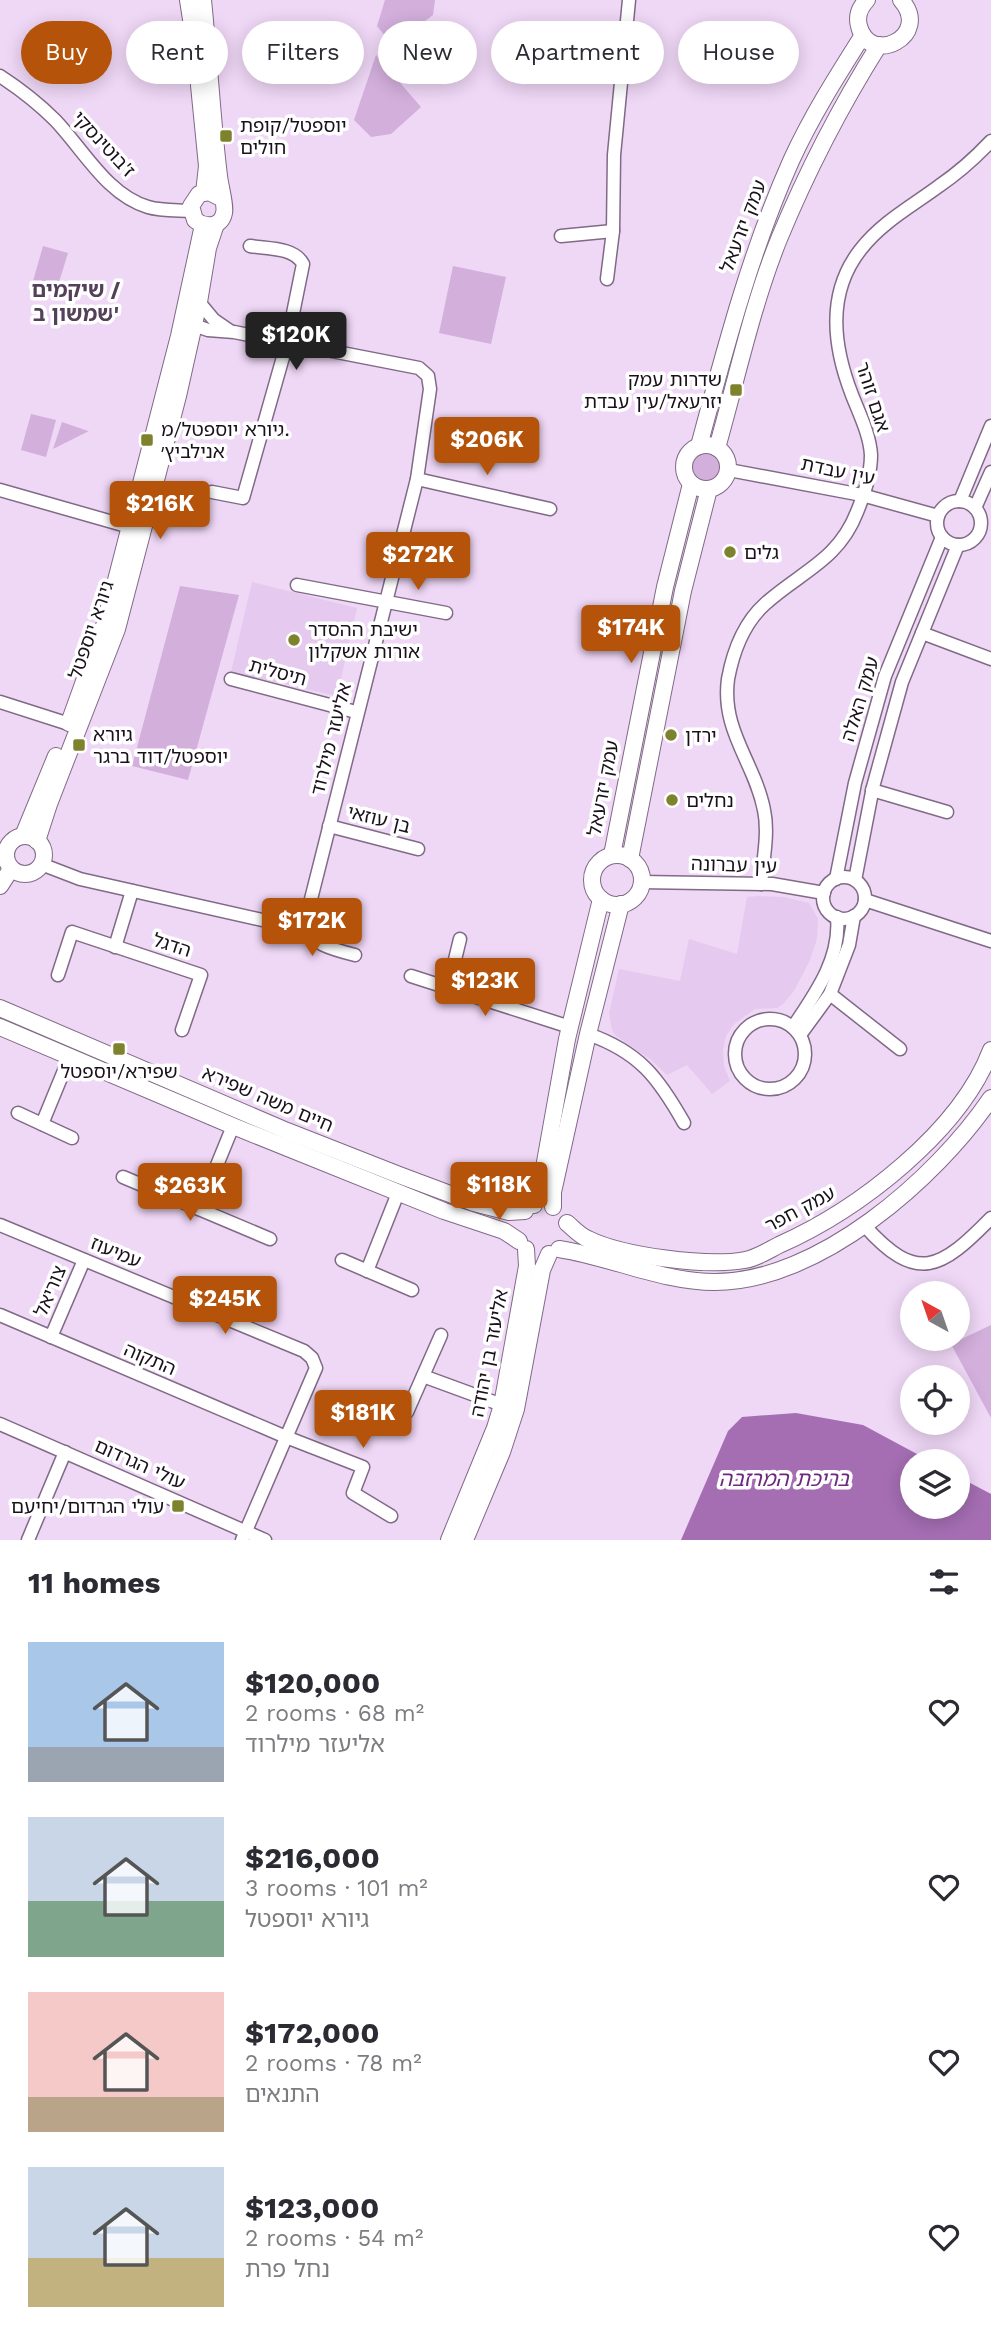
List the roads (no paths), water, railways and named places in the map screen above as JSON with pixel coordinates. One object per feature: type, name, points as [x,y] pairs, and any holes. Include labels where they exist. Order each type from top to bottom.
[{"type":"street","points":[[188,0],[207,166],[204,192],[193,201],[191,211],[195,220],[209,225],[225,212],[203,0]]},
{"type":"street","points":[[607,279],[613,231],[614,155],[629,0]]},
{"type":"street","points":[[864,1],[858,22],[863,35],[879,45],[893,44],[905,35],[909,21],[907,3]]},
{"type":"street","name":"עמק יזרעאל","points":[[699,446],[739,296],[766,221],[792,159],[829,88],[863,35]]},
{"type":"street","name":"עמק יזרעאל","points":[[718,448],[757,302],[779,240],[810,167],[846,97],[879,45]]},
{"type":"street","name":"ז'בוטינסקי","points":[[0,76],[33,99],[57,122],[92,164],[130,199],[149,208],[191,211]]},
{"type":"street","name":"אגם זוהר","points":[[761,884],[765,813],[754,776],[739,748],[729,716],[728,682],[739,641],[750,621],[763,606],[821,563],[838,545],[849,529],[869,472],[871,454],[839,358],[835,334],[840,289],[848,267],[876,233],[960,170],[991,141]]},
{"type":"street","points":[[204,192],[214,193],[222,198]]},
{"type":"street","name":"גיורא יוספטל","points":[[30,839],[104,623],[189,322],[199,302],[209,225]]},
{"type":"street","name":"גיורא יוספטל","points":[[30,839],[48,804],[117,629],[178,396],[189,322],[209,225]]},
{"type":"street","points":[[561,236],[613,231]]},
{"type":"street","points":[[212,492],[243,498],[287,343],[303,264],[299,257],[292,253],[250,246]]},
{"type":"street","name":"אליעזר מילרוד","points":[[199,302],[214,320],[234,332]]},
{"type":"street","name":"אליעזר מילרוד","points":[[189,322],[419,368],[428,376],[430,389],[417,479],[356,712],[309,907],[299,922]]},
{"type":"street","points":[[960,501],[991,426]]},
{"type":"street","points":[[706,445],[718,448],[726,457],[729,470],[722,483],[709,489],[691,484],[685,475],[685,461],[690,452],[706,445]]},
{"type":"street","name":"עין עבדת","points":[[729,470],[862,495],[938,516]]},
{"type":"street","points":[[975,508],[991,472]]},
{"type":"street","points":[[417,479],[550,509]]},
{"type":"street","name":"עמק יזרעאל","points":[[611,855],[665,587],[691,484]]},
{"type":"street","name":"עמק יזרעאל","points":[[630,859],[683,591],[709,489]]},
{"type":"street","points":[[0,490],[130,527]]},
{"type":"street","points":[[960,501],[975,508],[986,532],[969,543],[958,545],[942,537],[937,525],[938,516],[947,505],[960,501]]},
{"type":"street","name":"עמק האלה","points":[[836,879],[855,783],[885,676],[942,537]]},
{"type":"street","name":"עמק האלה","points":[[855,880],[873,790],[902,682],[958,545]]},
{"type":"street","points":[[297,585],[446,613]]},
{"type":"street","points":[[922,633],[991,659]]},
{"type":"street","name":"תיסלית","points":[[231,679],[356,712]]},
{"type":"street","points":[[0,702],[69,724]]},
{"type":"street","points":[[873,790],[947,812]]},
{"type":"street","name":"בן עוזאי","points":[[329,826],[418,849]]},
{"type":"street","points":[[17,838],[30,839],[44,854],[41,864],[38,869],[27,874],[11,869],[6,858],[8,846],[17,838]]},
{"type":"street","points":[[611,855],[630,859],[639,869],[641,882],[637,894],[621,904],[612,904],[601,899],[593,887],[593,874],[599,862],[611,855]]},
{"type":"street","points":[[41,864],[80,879],[132,891],[280,924],[299,922],[306,934],[326,947],[355,955]]},
{"type":"street","points":[[0,886],[11,869]]},
{"type":"street","points":[[842,877],[855,880],[863,888],[865,900],[861,911],[846,919],[837,917],[825,905],[824,892],[836,879],[842,877]]},
{"type":"street","name":"עין עברונה","points":[[641,882],[761,884],[824,892]]},
{"type":"street","points":[[115,947],[132,891]]},
{"type":"street","points":[[601,899],[570,1027],[540,1189],[517,1227],[523,1245],[537,1254],[554,1251],[684,1279],[715,1282],[750,1280],[776,1272],[805,1259],[864,1225],[892,1205],[940,1163],[991,1098]]},
{"type":"street","points":[[865,900],[991,941]]},
{"type":"street","points":[[553,1207],[587,1034],[621,904]]},
{"type":"street","points":[[797,1031],[830,994],[849,945],[853,916]]},
{"type":"street","points":[[797,1031],[774,1019],[751,1024],[742,1032],[735,1055],[744,1077],[753,1084],[776,1088],[788,1084],[803,1066],[805,1054],[797,1031],[821,985],[836,944],[837,917]]},
{"type":"street","name":"הדגל","points":[[58,975],[72,932],[201,975],[182,1030]]},
{"type":"street","points":[[448,988],[460,939]]},
{"type":"street","points":[[411,976],[570,1027]]},
{"type":"street","points":[[830,994],[900,1049]]},
{"type":"street","name":"חיים משה שפירא","points":[[0,1008],[288,1131],[399,1175],[474,1203],[509,1212],[530,1208]]},
{"type":"street","name":"חיים משה שפירא","points":[[0,1027],[398,1193],[504,1231],[523,1245]]},
{"type":"street","points":[[587,1034],[611,1042],[653,1073],[684,1124]]},
{"type":"street","name":"עמק חפר","points":[[567,1223],[586,1239],[651,1256],[717,1262],[748,1260],[839,1213],[901,1167],[924,1146],[959,1104],[991,1050]]},
{"type":"street","points":[[42,1124],[69,1056]]},
{"type":"street","points":[[18,1113],[72,1138]]},
{"type":"street","points":[[199,1209],[233,1126]]},
{"type":"street","points":[[123,1177],[270,1239]]},
{"type":"street","points":[[367,1271],[398,1193]]},
{"type":"street","points":[[530,1208],[544,1204],[562,1213],[567,1223],[566,1237],[554,1251]]},
{"type":"street","points":[[864,1225],[886,1249],[900,1259],[914,1263],[930,1263],[946,1258],[957,1250],[991,1218]]},
{"type":"street","name":"עמיעוז","points":[[0,1225],[304,1351],[312,1358],[316,1368],[243,1536]]},
{"type":"street","name":"אליעזר בן יהודה","points":[[449,1540],[502,1405],[527,1266],[523,1245]]},
{"type":"street","name":"אליעזר בן יהודה","points":[[465,1540],[510,1430],[542,1270],[554,1251]]},
{"type":"street","name":"צוריאל","points":[[51,1337],[84,1260]]},
{"type":"street","points":[[342,1260],[412,1290]]},
{"type":"street","name":"התקוה","points":[[0,1315],[363,1467],[353,1493],[391,1516]]},
{"type":"street","points":[[407,1412],[441,1335]]},
{"type":"street","points":[[424,1376],[502,1405]]},
{"type":"street","name":"עולי הגרדום","points":[[0,1424],[243,1536],[265,1540]]},
{"type":"street","points":[[28,1540],[65,1452]]},
{"type":"water","name":"בריכת המרזבה","points":[[796,1413],[863,1425],[908,1449],[900,1449],[900,1519],[970,1519],[970,1483],[991,1494],[991,1540],[681,1540],[728,1431],[742,1417]]},
{"type":"place","name":"יוספטל/קופת חולים","points":[[226,136]]},
{"type":"place","name":"שדרות עמק יזרעאל/עין עבדת","points":[[736,390]]},
{"type":"place","name":"גיורא יוספטל/מ. אנילביץ׳","points":[[147,440]]},
{"type":"place","name":"גלים","points":[[730,552]]},
{"type":"place","name":"ישיבת ההסדר אורות אשקלון","points":[[294,640]]},
{"type":"place","name":"ירדן","points":[[671,735]]},
{"type":"place","name":"גיורא יוספטל/דוד ברגר","points":[[79,745]]},
{"type":"place","name":"נחלים","points":[[672,800]]},
{"type":"place","name":"שפירא/יוספטל","points":[[119,1049]]},
{"type":"place","name":"עולי הגרדום/יחיעם","points":[[178,1506]]},
{"type":"district","name":"שיקמים / שמשון ב'","points":[[76,301]]}]
